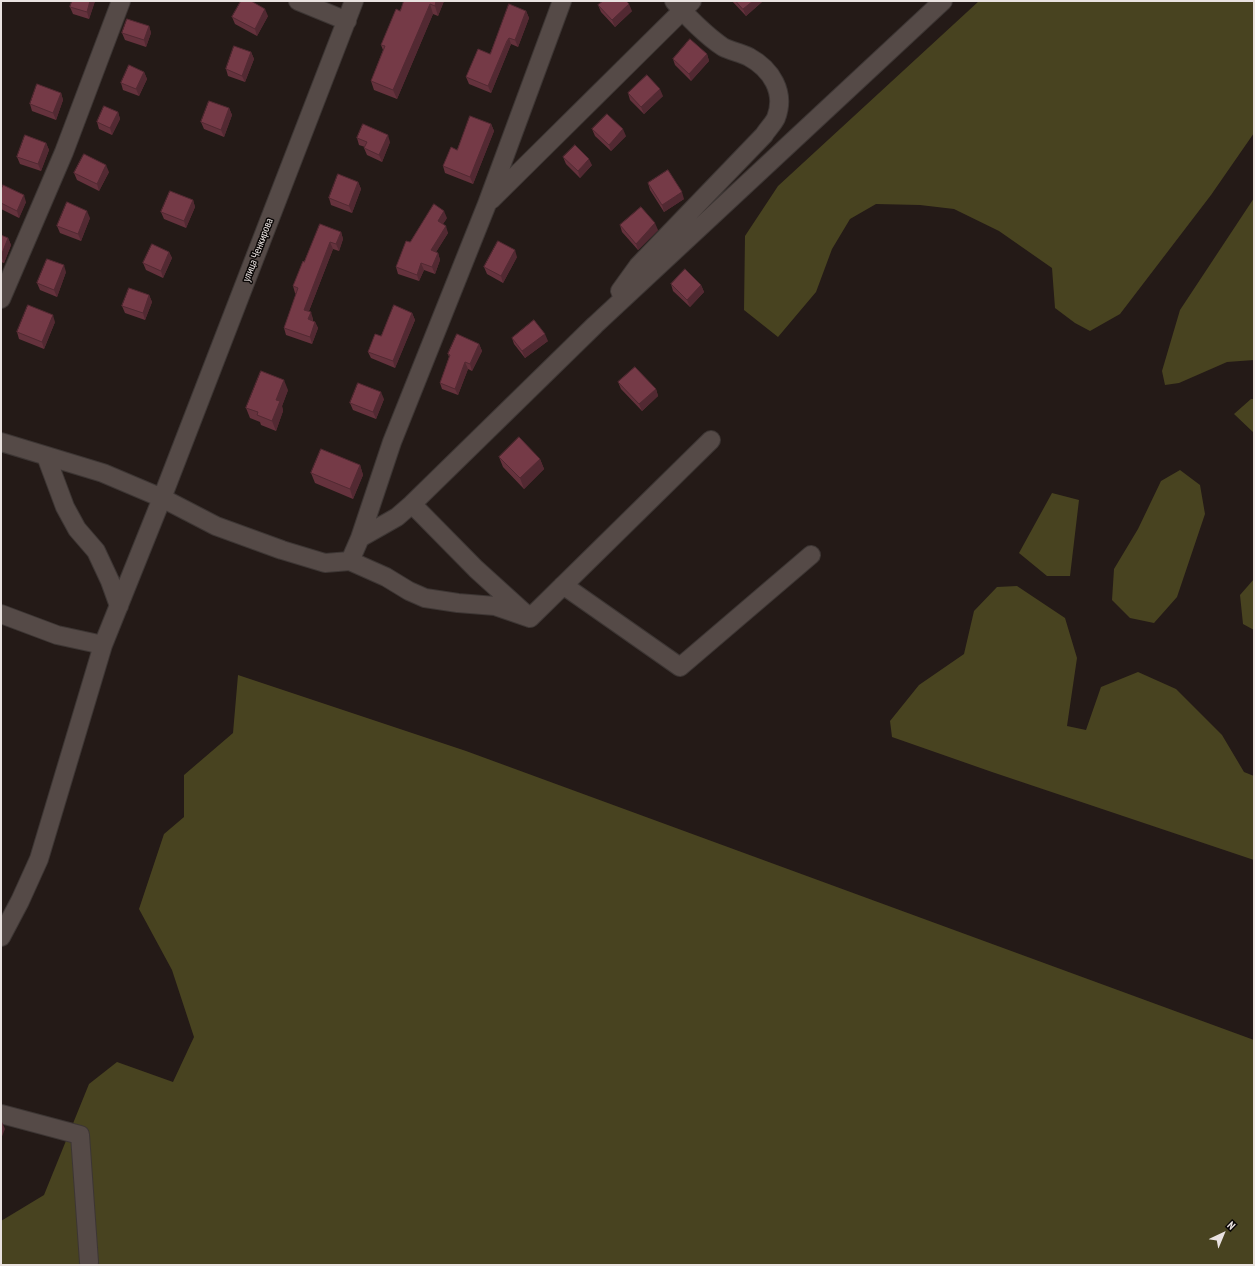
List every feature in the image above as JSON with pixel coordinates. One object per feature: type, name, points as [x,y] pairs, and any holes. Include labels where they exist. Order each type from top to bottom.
[{"type":"street","points":[[1,299],[64,152],[121,1]]},
{"type":"street","points":[[298,1],[347,21]]},
{"type":"street","name":"улица Ченкирова","points":[[1,937],[20,901],[39,859],[103,645],[162,498],[354,1]]},
{"type":"street","points":[[350,562],[360,538],[392,442],[487,204],[562,1]]},
{"type":"street","points":[[360,538],[397,518],[595,325],[943,1]]},
{"type":"street","points":[[487,204],[683,4],[724,47],[748,57],[764,66],[774,80],[779,100],[776,118],[764,135],[638,266],[595,325]]},
{"type":"street","points":[[530,618],[711,440]]},
{"type":"street","points":[[1,442],[103,473],[162,498],[216,526],[282,550],[325,563],[350,562],[386,577],[409,591],[425,598],[458,603],[495,606],[530,618]]},
{"type":"street","points":[[46,456],[65,507],[76,529],[96,551],[110,581],[119,606]]},
{"type":"street","points":[[412,504],[476,569],[530,618]]},
{"type":"street","points":[[563,585],[680,667],[811,555]]},
{"type":"street","points":[[1,614],[57,635],[103,645]]},
{"type":"street","points":[[1,1114],[80,1135],[89,1262]]},
{"type":"shaded area","points":[[979,1],[1254,1],[1254,133],[1211,195],[1120,314],[1090,331],[1075,323],[1055,308],[1052,268],[999,231],[954,209],[920,205],[876,204],[850,219],[832,249],[816,292],[778,337],[744,310],[745,236],[778,186]]},
{"type":"shaded area","points":[[1254,198],[1254,360],[1227,362],[1179,383],[1165,385],[1162,371],[1180,310]]},
{"type":"shaded area","points":[[1251,399],[1254,399],[1254,433],[1234,414]]},
{"type":"shaded area","points":[[1180,470],[1200,485],[1205,514],[1177,597],[1154,623],[1130,618],[1112,600],[1114,569],[1138,529],[1161,481]]},
{"type":"shaded area","points":[[1052,493],[1079,500],[1070,576],[1047,576],[1019,553]]},
{"type":"shaded area","points":[[1254,579],[1254,630],[1243,624],[1240,595]]},
{"type":"shaded area","points":[[1017,586],[1065,618],[1077,658],[1067,726],[1086,730],[1101,687],[1138,672],[1176,689],[1222,735],[1244,772],[1254,776],[1254,860],[892,737],[890,721],[919,685],[964,654],[974,611],[997,587]]},
{"type":"shaded area","points":[[238,675],[466,751],[1254,1040],[1254,1265],[1,1265],[1,1221],[44,1195],[89,1084],[117,1062],[173,1082],[194,1037],[172,970],[139,909],[164,834],[184,817],[184,775],[233,733]]},
{"type":"building","points":[[72,1],[90,1],[87,12],[70,7]]},
{"type":"building","points":[[241,1],[251,1],[265,9],[255,29],[232,17]]},
{"type":"building","points":[[404,1],[436,1],[435,6],[430,4],[393,90],[371,81],[385,46],[381,45],[396,9],[400,11]]},
{"type":"building","points":[[603,1],[626,1],[629,4],[612,20],[598,5]]},
{"type":"building","points":[[736,1],[753,1],[743,9]]},
{"type":"building","points":[[509,4],[526,11],[515,40],[509,38],[507,41],[488,86],[466,77],[478,49],[490,54]]},
{"type":"building","points":[[127,19],[149,26],[144,40],[122,33]]},
{"type":"building","points":[[690,39],[707,54],[689,74],[673,59]]},
{"type":"building","points":[[234,46],[251,52],[242,76],[226,69]]},
{"type":"building","points":[[129,65],[144,72],[136,89],[121,83]]},
{"type":"building","points":[[647,75],[660,89],[641,107],[628,93]]},
{"type":"building","points":[[37,84],[61,93],[53,113],[30,104]]},
{"type":"building","points":[[209,101],[229,108],[221,130],[201,122]]},
{"type":"building","points":[[104,106],[118,112],[110,128],[97,122]]},
{"type":"building","points":[[607,114],[623,129],[609,145],[592,129]]},
{"type":"building","points":[[470,116],[491,124],[470,177],[443,166],[451,147],[457,150]]},
{"type":"building","points":[[363,124],[388,135],[379,155],[364,148],[367,142],[357,138]]},
{"type":"building","points":[[25,135],[46,143],[38,164],[17,157]]},
{"type":"building","points":[[575,145],[589,159],[578,171],[563,157]]},
{"type":"building","points":[[84,154],[106,165],[97,184],[74,173]]},
{"type":"building","points":[[668,170],[682,192],[662,205],[648,183]]},
{"type":"building","points":[[338,174],[358,182],[349,206],[329,198]]},
{"type":"building","points":[[3,185],[24,195],[17,211],[1,203],[1,190]]},
{"type":"building","points":[[170,191],[193,200],[184,221],[161,212]]},
{"type":"building","points":[[67,202],[87,211],[78,234],[57,226]]},
{"type":"building","points":[[434,204],[444,211],[438,221],[446,226],[431,250],[438,253],[432,267],[421,263],[417,275],[396,267],[406,241],[410,242]]},
{"type":"building","points":[[641,207],[655,223],[636,244],[620,225]]},
{"type":"building","points":[[320,224],[341,232],[336,244],[330,242],[304,310],[311,312],[308,319],[315,322],[310,337],[284,328],[298,288],[293,286]]},
{"type":"building","points":[[1,235],[8,238],[1,256]]},
{"type":"building","points":[[498,241],[515,250],[501,276],[484,267]]},
{"type":"building","points":[[152,244],[169,252],[161,271],[143,263]]},
{"type":"building","points":[[47,259],[64,265],[54,290],[37,283]]},
{"type":"building","points":[[685,269],[701,285],[687,300],[671,284]]},
{"type":"building","points":[[129,288],[149,295],[143,313],[122,306]]},
{"type":"building","points":[[28,305],[53,315],[42,342],[17,332]]},
{"type":"building","points":[[394,305],[412,313],[393,361],[368,352],[375,334],[381,336]]},
{"type":"building","points":[[534,320],[545,334],[522,351],[512,338]]},
{"type":"building","points":[[457,334],[479,344],[470,364],[465,362],[455,389],[440,383],[450,355],[448,354]]},
{"type":"building","points":[[635,367],[656,389],[639,404],[618,382]]},
{"type":"building","points":[[261,371],[284,380],[276,400],[280,401],[272,421],[257,415],[258,412],[246,408]]},
{"type":"building","points":[[358,383],[381,392],[373,412],[350,403]]},
{"type":"building","points":[[519,437],[540,459],[520,478],[499,457]]},
{"type":"building","points":[[321,449],[360,465],[350,489],[311,473]]}]
